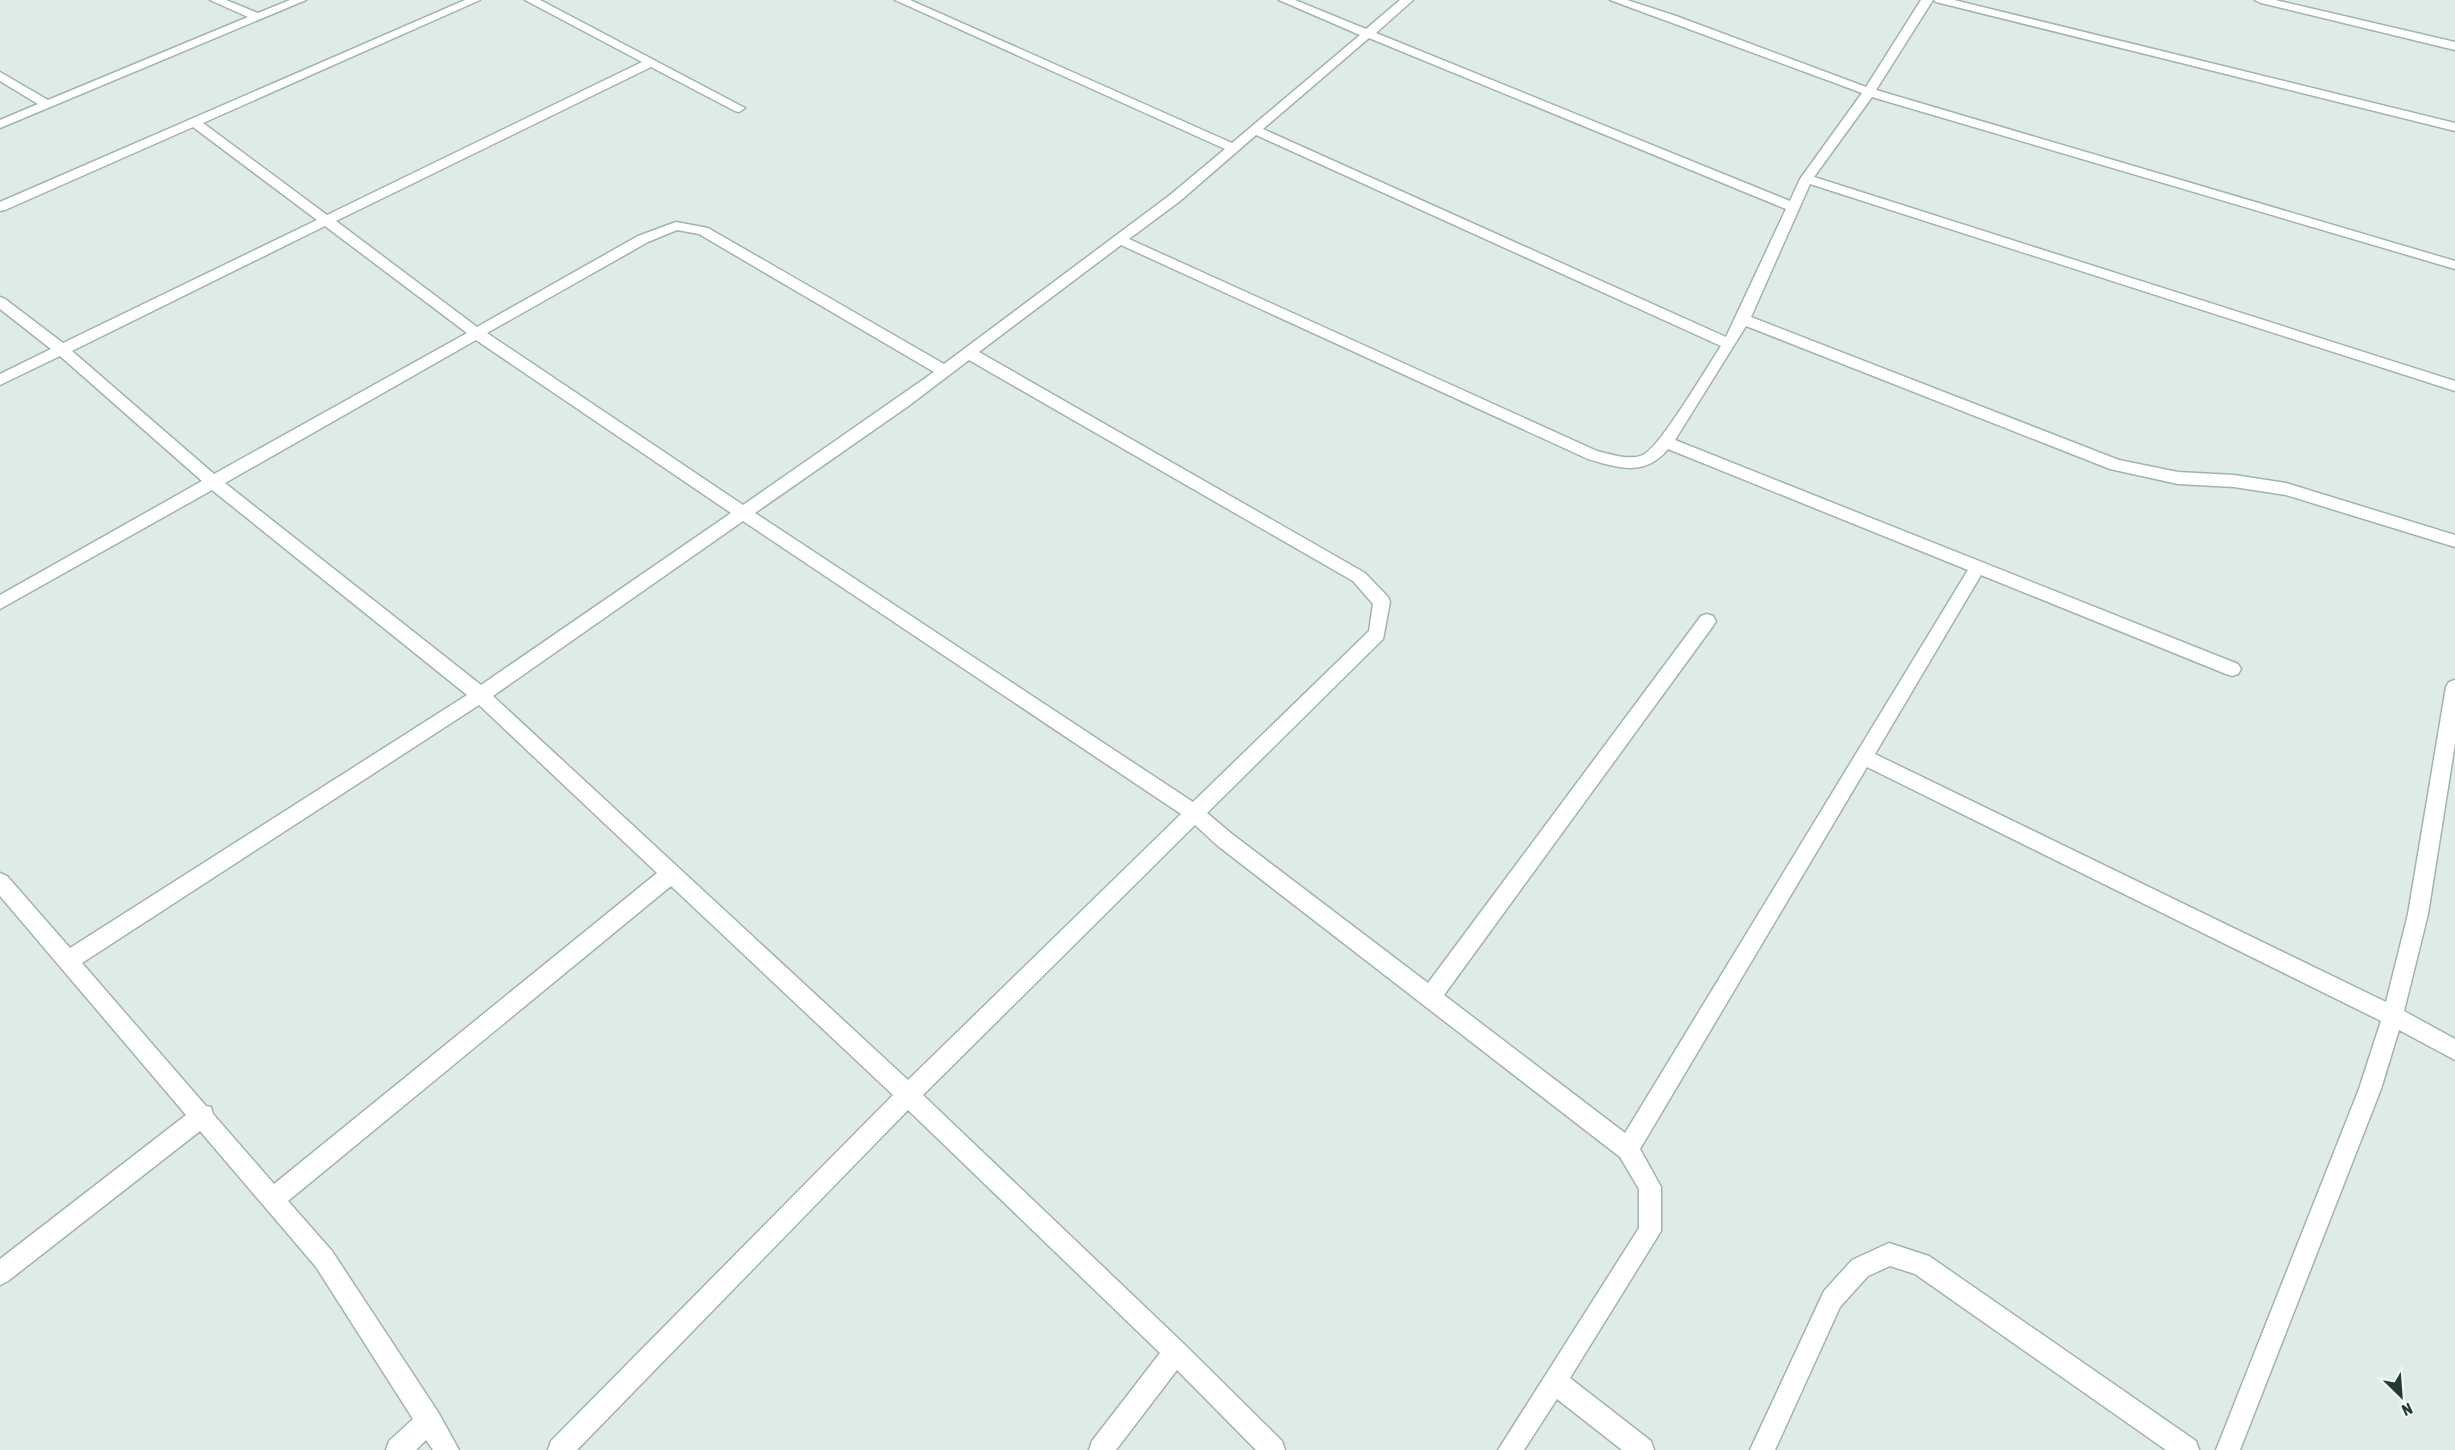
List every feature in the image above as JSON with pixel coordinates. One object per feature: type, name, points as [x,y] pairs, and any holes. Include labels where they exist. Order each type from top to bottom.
[{"type":"street","points":[[216,0],[258,17]]},
{"type":"street","points":[[0,124],[300,0]]},
{"type":"street","points":[[0,207],[474,0]]},
{"type":"street","points":[[531,0],[739,108]]},
{"type":"street","points":[[901,0],[1234,148]]},
{"type":"street","points":[[1285,0],[1793,207]]},
{"type":"street","points":[[69,960],[480,695],[944,372],[1175,198],[1407,0]]},
{"type":"street","points":[[1616,0],[1672,18],[1869,92],[2455,265]]},
{"type":"street","points":[[1120,240],[1593,455],[1626,463],[1649,459],[1665,442],[1729,344],[1743,319],[1806,179],[1869,92],[1927,0]]},
{"type":"street","points":[[1940,0],[2455,127]]},
{"type":"street","points":[[2260,0],[2455,46]]},
{"type":"street","points":[[2322,15],[2327,0]]},
{"type":"street","points":[[0,380],[651,62]]},
{"type":"street","points":[[0,76],[46,104]]},
{"type":"street","points":[[194,122],[478,334],[1193,812],[1225,840],[1628,1149],[1650,1187],[1650,1231],[1510,1450]]},
{"type":"street","points":[[1255,130],[1729,344]]},
{"type":"street","points":[[1806,179],[2455,386]]},
{"type":"street","points":[[0,603],[643,239],[676,226],[703,231],[944,372]]},
{"type":"street","points":[[0,302],[62,350],[214,483],[480,695],[908,1095],[1176,1352],[1274,1450]]},
{"type":"street","points":[[1743,319],[2116,465],[2178,478],[2234,481],[2286,489],[2455,541]]},
{"type":"street","points":[[560,1450],[908,1095],[1193,812],[1377,634],[1382,602],[1359,577],[969,353]]},
{"type":"street","points":[[1665,442],[2232,669]]},
{"type":"street","points":[[1628,1149],[1978,567]]},
{"type":"street","points":[[1430,997],[1707,621]]},
{"type":"street","points":[[2228,1450],[2370,1089],[2392,1016],[2418,914],[2455,687]]},
{"type":"street","points":[[1864,757],[2392,1016],[2455,1050]]},
{"type":"street","points":[[274,1198],[672,873]]},
{"type":"street","points":[[1,885],[69,960],[324,1258],[447,1450]]},
{"type":"street","points":[[0,1273],[203,1115]]},
{"type":"street","points":[[1762,1450],[1832,1299],[1860,1268],[1889,1254],[1921,1264],[2187,1450]]},
{"type":"street","points":[[1101,1450],[1176,1352]]},
{"type":"street","points":[[1554,1381],[1642,1450]]},
{"type":"street","points":[[398,1450],[429,1421]]}]
